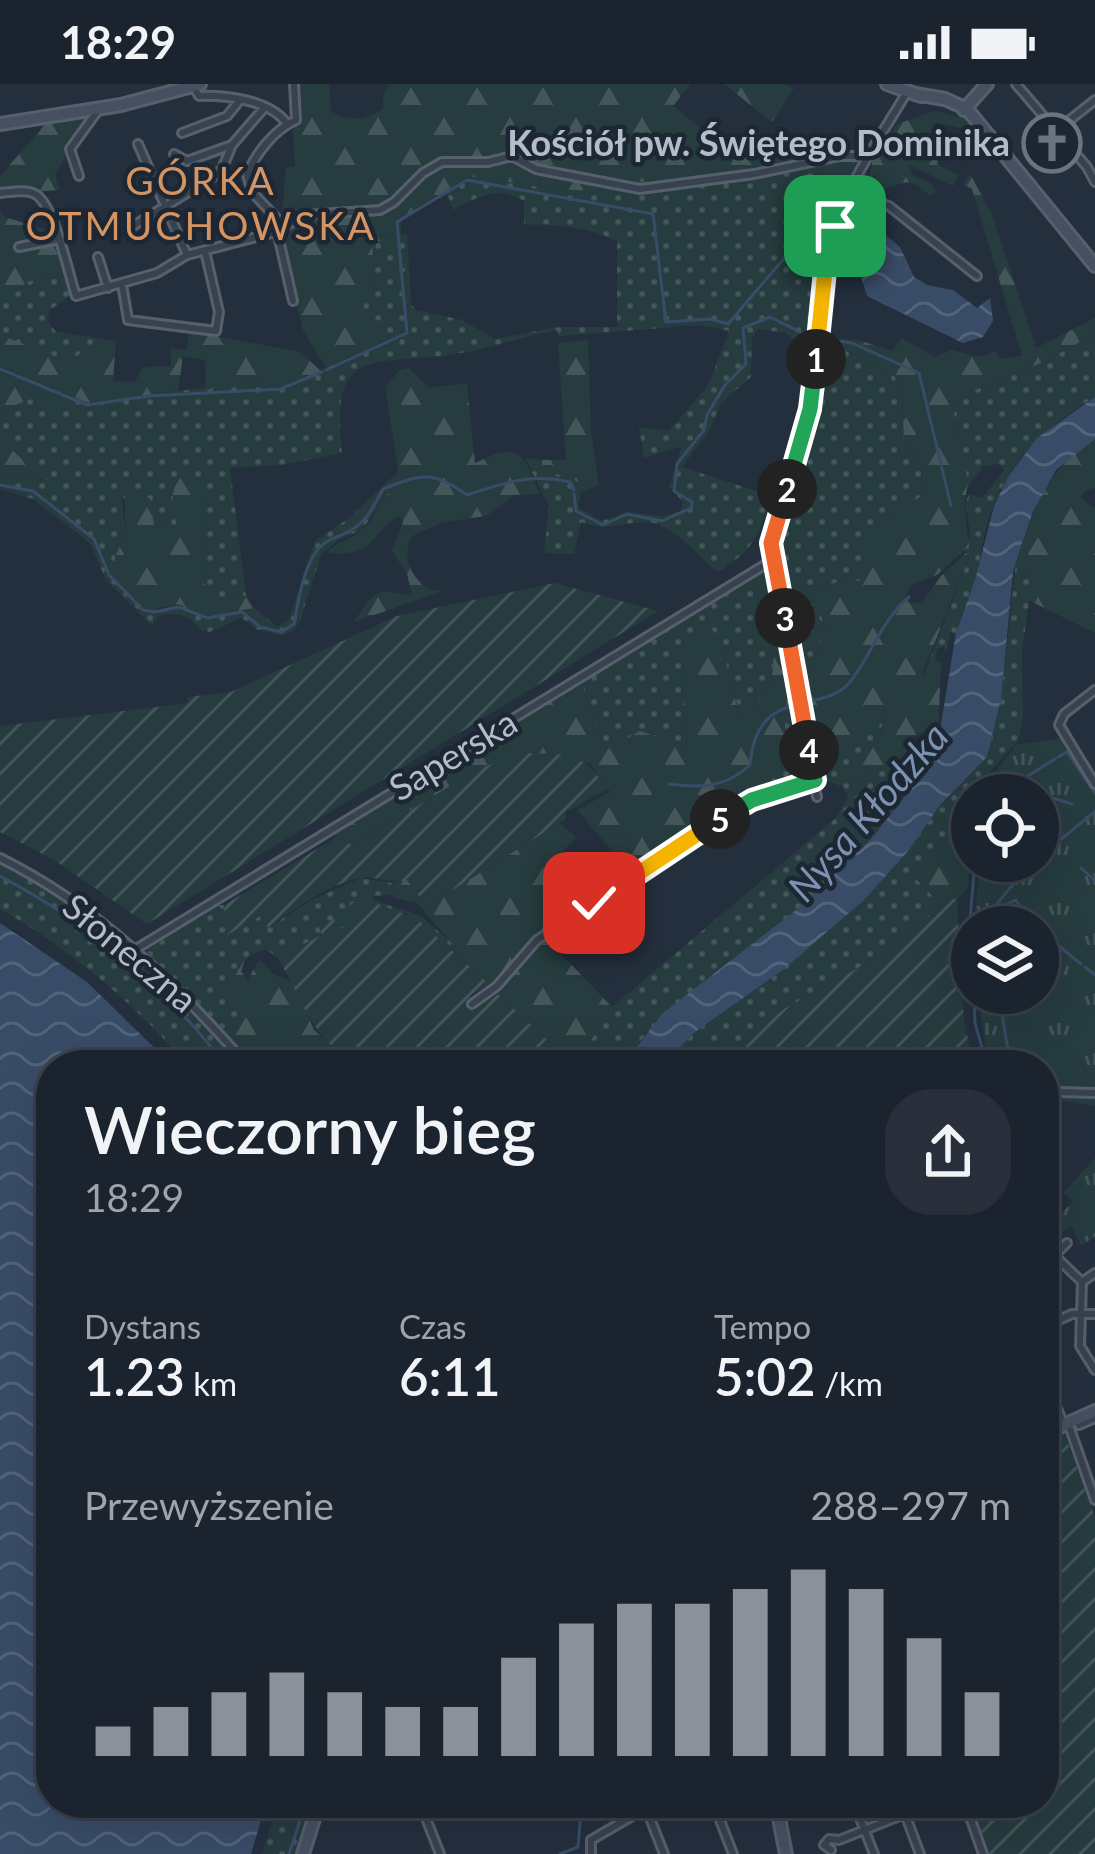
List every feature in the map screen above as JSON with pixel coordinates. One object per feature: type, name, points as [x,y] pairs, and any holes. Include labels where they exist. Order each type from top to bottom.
[{"type":"main road","points":[[886,84],[911,93],[972,102]]},
{"type":"main road","points":[[0,124],[99,109],[196,85]]},
{"type":"main road","points":[[911,93],[972,102],[1095,266]]},
{"type":"main road","points":[[1059,1428],[1095,1414]]},
{"type":"main road","points":[[303,1854],[314,1818]]},
{"type":"main road","points":[[779,1818],[786,1854]]},
{"type":"street","points":[[293,301],[281,229],[247,179],[253,161],[297,118],[294,84]]},
{"type":"street","points":[[1016,84],[1095,182]]},
{"type":"street","points":[[196,85],[199,96],[219,94],[240,100],[283,116],[287,124]]},
{"type":"street","points":[[817,797],[772,561],[772,538],[810,409],[831,241],[866,155],[911,93]]},
{"type":"street","points":[[182,133],[227,116],[240,100]]},
{"type":"street","points":[[1056,131],[1095,100]]},
{"type":"street","points":[[134,226],[223,169],[232,145],[264,108]]},
{"type":"street","points":[[79,176],[70,149],[99,109]]},
{"type":"street","points":[[138,144],[187,255]]},
{"type":"street","points":[[174,154],[187,161],[232,145]]},
{"type":"street","points":[[0,193],[37,194],[59,239],[76,296],[157,273],[187,255],[281,229],[306,215],[380,210],[442,162],[488,162],[512,156],[536,169],[655,188],[866,155]]},
{"type":"street","points":[[863,196],[889,206],[977,276]]},
{"type":"street","points":[[20,247],[59,239]]},
{"type":"street","points":[[122,284],[128,320],[216,331],[219,312],[205,250]]},
{"type":"street","points":[[98,257],[108,288]]},
{"type":"street","name":"Saperska","points":[[136,950],[772,561]]},
{"type":"street","points":[[1095,690],[1064,714],[1059,725],[1095,784]]},
{"type":"street","points":[[472,1004],[513,970],[538,940],[719,820],[752,800],[815,780]]},
{"type":"street","name":"Słoneczna","points":[[0,858],[68,898],[136,950],[187,997],[234,1050]]},
{"type":"street","points":[[1061,1092],[1095,1093]]},
{"type":"street","points":[[1059,1252],[1067,1243]]},
{"type":"street","points":[[1059,1260],[1082,1282],[1081,1349],[1095,1370]]},
{"type":"street","points":[[1082,1282],[1095,1273]]},
{"type":"street","points":[[1059,1321],[1082,1313],[1095,1314]]},
{"type":"street","points":[[1059,1404],[1095,1500]]},
{"type":"street","points":[[1082,1465],[1095,1460]]},
{"type":"street","points":[[426,1818],[440,1854]]},
{"type":"street","points":[[591,1854],[591,1840],[623,1818]]},
{"type":"street","points":[[650,1818],[664,1854]]},
{"type":"street","points":[[719,1818],[734,1854]]},
{"type":"street","points":[[859,1818],[874,1854]]},
{"type":"street","points":[[831,1852],[839,1840],[895,1818]]},
{"type":"street","points":[[906,1818],[920,1854]]},
{"type":"street","points":[[970,1818],[983,1854]]},
{"type":"green space","points":[[290,84],[329,84],[331,111],[357,118],[383,108],[383,94],[390,84],[691,84],[673,106],[740,160],[754,145],[772,155],[828,156],[779,168],[594,190],[472,175],[401,220],[401,235],[372,243],[376,289],[359,312],[379,321],[382,343],[326,368],[303,330],[280,233],[289,226],[282,218],[286,167],[295,167]]},
{"type":"green space","points":[[724,84],[783,84],[794,88],[772,122]]},
{"type":"green space","points":[[935,111],[964,118],[974,132],[972,136],[964,129],[935,122],[929,154],[938,159],[937,164],[959,175],[953,186],[909,165],[913,176],[931,183],[936,192],[930,196],[909,183],[877,191],[869,183],[873,156],[897,124]]},
{"type":"green space","points":[[94,116],[55,173],[59,190],[5,194],[0,200],[0,176],[47,122]]},
{"type":"green space","points":[[858,159],[835,205],[828,202],[827,176],[790,170]]},
{"type":"green space","points":[[779,168],[827,176],[828,202],[835,205],[823,234],[811,341],[801,346],[786,333],[758,329],[752,339],[751,377],[721,403],[709,431],[682,467],[772,496],[754,541],[718,572],[675,534],[647,522],[608,526],[581,522],[574,554],[544,553],[549,506],[525,458],[542,460],[543,471],[570,477],[589,489],[580,493],[579,508],[602,521],[627,512],[662,516],[681,511],[683,502],[669,487],[682,446],[644,458],[639,427],[669,431],[709,384],[729,331],[701,325],[558,336],[557,330],[468,352],[363,367],[351,376],[343,393],[342,453],[281,465],[230,468],[246,596],[221,597],[204,584],[201,496],[178,528],[153,525],[122,497],[125,537],[115,556],[158,610],[179,604],[206,616],[254,608],[278,627],[289,619],[315,541],[349,518],[397,473],[395,489],[386,493],[363,529],[321,555],[300,621],[283,636],[256,629],[241,618],[210,632],[177,614],[158,616],[152,626],[106,580],[91,545],[33,499],[0,489],[0,479],[47,480],[0,445],[0,411],[38,396],[49,399],[63,392],[88,403],[249,382],[285,386],[382,343],[358,312],[376,289],[371,243],[407,233],[411,305],[416,310],[462,320],[495,339],[558,327],[617,327],[617,242],[572,228],[524,225],[524,201],[505,194],[479,197],[453,210],[447,193],[472,175],[594,190]]},
{"type":"green space","points":[[970,174],[991,212],[1036,348],[1095,318],[1095,334],[1039,364],[974,390],[955,404],[953,430],[960,439],[968,483],[964,506],[969,546],[937,575],[912,584],[905,597],[910,604],[923,601],[941,576],[966,553],[969,557],[921,677],[935,660],[941,663],[938,736],[924,731],[909,739],[918,751],[848,784],[844,776],[873,747],[886,708],[845,743],[817,752],[799,678],[811,672],[825,626],[815,601],[798,609],[801,651],[789,654],[781,788],[734,807],[637,872],[630,872],[577,810],[610,792],[590,763],[477,770],[352,845],[335,838],[335,831],[581,682],[605,751],[640,731],[687,747],[681,674],[691,637],[709,624],[721,645],[739,714],[757,708],[772,678],[774,652],[752,577],[769,569],[778,590],[866,580],[863,538],[923,495],[920,463],[904,442],[902,394],[894,375],[845,350],[837,386],[818,392],[825,337],[858,340],[892,351],[902,338],[935,357],[951,350],[979,357],[997,351],[999,359],[1022,356],[972,189],[963,184]]},
{"type":"green space","points":[[0,211],[5,217],[56,233],[69,277],[28,281],[8,300],[0,293]]},
{"type":"green space","points":[[69,277],[73,293],[49,311],[48,321],[56,332],[99,338],[70,363],[0,335],[0,293],[8,299],[28,281]]},
{"type":"green space","points":[[189,331],[300,352],[321,371],[285,386],[249,382],[206,390],[205,360],[183,356],[178,391],[88,403],[63,392],[62,418],[52,420],[49,399],[38,396],[0,411],[0,335],[70,362],[99,338],[116,341],[113,381],[135,382],[142,367],[171,366],[171,348],[187,350]]},
{"type":"green space","points":[[1095,334],[1095,397],[1044,434],[1005,482],[988,520],[956,636],[951,631],[946,652],[944,646],[937,649],[922,680],[969,558],[964,506],[969,494],[982,498],[1004,470],[1000,464],[983,466],[967,488],[960,439],[953,430],[955,404],[974,390],[1039,364]]},
{"type":"green space","points":[[588,340],[591,430],[599,485],[589,489],[570,477],[543,471],[542,460],[566,460],[558,343]]},
{"type":"green space","points":[[844,350],[894,375],[902,394],[904,442],[920,463],[923,495],[864,538],[867,580],[782,589],[776,540],[818,392],[837,386]]},
{"type":"green space","points":[[409,368],[429,388],[467,383],[475,463],[502,453],[518,454],[540,494],[514,495],[486,516],[443,522],[412,536],[407,551],[413,573],[430,590],[443,591],[354,622],[379,593],[412,595],[407,574],[392,551],[403,522],[400,516],[356,552],[328,552],[363,529],[395,488],[398,468],[385,387],[400,370]]},
{"type":"green space","points":[[1095,439],[1095,488],[1080,498],[1095,508],[1095,633],[1028,600],[1032,579],[1016,561],[1036,508],[1054,477]]},
{"type":"green space","points":[[0,445],[25,462],[36,462],[48,480],[0,479]]},
{"type":"green space","points":[[185,474],[201,496],[204,584],[221,597],[246,596],[254,608],[206,616],[179,604],[147,610],[115,569],[115,556],[125,537],[125,490],[136,489],[150,499],[154,525],[177,528],[173,493]]},
{"type":"green space","points":[[1016,561],[1032,579],[1022,652],[1023,718],[1018,741],[988,774],[970,774],[987,757],[1001,699]]},
{"type":"green space","points":[[752,577],[774,652],[772,678],[757,708],[740,715],[721,645],[681,674],[687,748],[605,751],[581,682]]},
{"type":"green space","points":[[555,583],[658,611],[147,924],[54,860],[0,832],[0,726],[181,704],[188,702],[187,697],[231,692],[397,616]]},
{"type":"green space","points":[[816,601],[825,626],[811,673],[795,680],[803,739],[792,778],[781,788],[789,653],[801,650],[798,609]]},
{"type":"green space","points":[[888,707],[873,753],[845,776],[848,784],[918,751],[923,755],[938,736],[887,818],[798,910],[673,1007],[634,1050],[585,1050],[612,1007],[836,818],[848,797],[843,787],[824,780],[819,764]]},
{"type":"green space","points":[[1071,737],[1095,775],[1095,1106],[1059,1100],[1059,1050],[986,1050],[980,1014],[1059,1014],[1059,906],[976,906],[978,882],[1059,882],[1059,774],[994,774],[1016,745]]},
{"type":"green space","points":[[519,753],[571,756],[589,766],[608,789],[427,906],[407,880],[360,878],[323,892],[268,928],[260,916],[227,935],[224,905],[335,838],[353,845],[477,770]]},
{"type":"green space","points":[[951,794],[951,831],[916,879],[932,895],[936,911],[876,958],[784,1009],[728,1050],[678,1050],[695,1032],[784,969],[864,900],[909,850]]},
{"type":"green space","points":[[559,823],[576,837],[551,864],[558,876],[584,876],[594,884],[577,894],[585,907],[542,934],[612,1007],[585,1050],[558,1050],[498,994],[507,986],[498,978],[489,984],[451,949],[452,943],[417,903],[402,900],[392,883],[407,879],[427,906]]},
{"type":"green space","points":[[951,831],[951,882],[968,882],[968,888],[936,911],[932,895],[916,879]]},
{"type":"green space","points":[[0,864],[69,904],[132,952],[230,1050],[173,1050],[101,979],[0,909]]},
{"type":"green space","points":[[361,878],[392,883],[402,900],[390,895],[373,896],[373,900],[420,916],[452,943],[451,949],[406,913],[338,929],[334,920],[315,939],[294,950],[277,957],[265,949],[248,957],[231,975],[242,1010],[223,1032],[146,951],[216,905],[224,905],[228,934],[260,916],[268,928],[313,899]]},
{"type":"green space","points":[[953,898],[957,900],[957,906],[951,906],[951,1014],[964,1014],[971,1050],[728,1050],[784,1009],[876,958]]},
{"type":"green space","points":[[370,901],[417,919],[489,984],[470,996],[479,1006],[498,994],[558,1050],[334,1050],[309,1017],[277,957],[322,935],[318,925],[334,919],[339,929],[352,925],[350,902]]},
{"type":"green space","points":[[259,959],[273,974],[294,983],[314,1030],[335,1050],[238,1050],[223,1032],[241,1011],[223,996],[231,975],[245,960],[241,971],[248,980]]},
{"type":"green space","points":[[1095,1158],[1095,1237],[1081,1245],[1072,1227],[1059,1233],[1059,1216],[1073,1201],[1063,1193]]},
{"type":"green space","points":[[1064,1433],[1095,1517],[1095,1854],[988,1854],[975,1818],[1059,1818],[1059,1435]]},
{"type":"green space","points":[[273,1818],[308,1818],[296,1854],[262,1854]]},
{"type":"water","points":[[878,221],[878,229],[900,247],[914,277],[953,290],[977,308],[990,298],[993,321],[983,337],[963,343],[867,296],[860,273],[872,225]]},
{"type":"water","points":[[1095,397],[1095,439],[1056,470],[1033,512],[1013,572],[1001,699],[987,757],[970,774],[951,774],[951,794],[909,850],[864,900],[784,969],[695,1032],[678,1050],[634,1050],[662,1014],[796,910],[870,840],[906,795],[939,736],[956,633],[994,506],[1008,477],[1037,438]]},
{"type":"water","points":[[0,923],[87,982],[157,1050],[36,1050],[36,1818],[262,1818],[251,1854],[0,1854]]},
{"type":"waterway","points":[[326,370],[407,333],[397,222],[467,180],[653,214],[666,322],[710,319],[729,324]]},
{"type":"waterway","points":[[728,324],[828,207]]},
{"type":"waterway","points":[[574,494],[576,511],[603,525],[627,514],[662,521],[691,508],[692,502],[674,491],[677,464],[704,430],[707,415],[725,385],[746,364],[743,328],[770,317],[810,337],[852,343],[919,373],[951,506]]},
{"type":"waterway","points":[[0,369],[87,405],[149,396],[280,389],[322,372]]},
{"type":"waterway","points":[[0,485],[33,491],[94,539],[109,575],[143,610],[179,607],[207,618],[242,612],[260,627],[281,632],[294,624],[311,559],[327,542],[360,524],[383,489],[427,477],[467,495],[530,479],[570,482],[574,490]]},
{"type":"waterway","points":[[669,784],[712,785],[741,773],[750,765],[764,723],[777,712],[838,692],[850,682],[891,616],[909,597]]},
{"type":"waterway","points":[[1058,757],[1067,752],[1095,793]]},
{"type":"waterway","points":[[1031,774],[1055,759]]},
{"type":"waterway","points":[[1059,800],[1072,804]]},
{"type":"waterway","points":[[1059,841],[1092,814]]},
{"type":"waterway","points":[[1081,868],[1091,877]]},
{"type":"waterway","points":[[0,876],[64,914],[123,958],[213,1050]]},
{"type":"waterway","points":[[971,906],[973,882]]},
{"type":"waterway","points":[[995,906],[1015,882]]},
{"type":"waterway","points":[[1002,906],[1016,900],[1020,906]]},
{"type":"waterway","points":[[1059,946],[1081,964]]},
{"type":"waterway","points":[[1085,967],[1095,975]]},
{"type":"waterway","points":[[975,1014],[983,1050]]},
{"type":"waterway","points":[[1002,1014],[1008,1050]]},
{"type":"waterway","points":[[289,1854],[301,1818]]},
{"type":"waterway","points":[[560,1854],[578,1847],[580,1818]]},
{"type":"place","name":"Kościół pw. Świętego Dominika","points":[[1052,143]]},
{"type":"district","name":"GÓRKA OTMUCHOWSKA","points":[[201,204]]},
{"type":"route","points":[[594,903],[747,802],[815,780],[771,543],[810,409],[826,261],[835,226]]},
{"type":"water label","name":"Nysa Kłodzka","points":[[868,812]]}]
